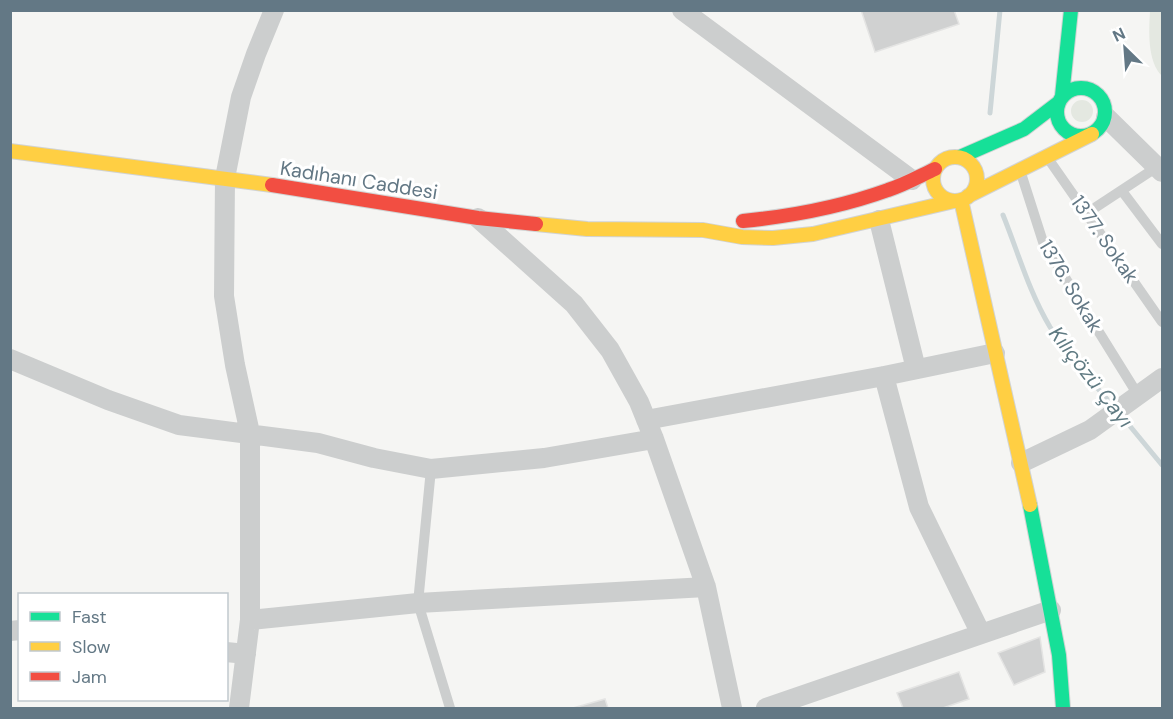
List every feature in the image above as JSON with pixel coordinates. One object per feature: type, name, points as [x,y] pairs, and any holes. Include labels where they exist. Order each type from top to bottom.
[{"type":"main road","points":[[1071,10],[1057,117],[1065,130],[1078,136],[1092,134]]},
{"type":"main road","points":[[1082,36],[1083,10]]},
{"type":"main road","points":[[1091,85],[1104,102],[1106,117],[1098,130],[961,199],[813,234],[773,238],[742,237],[703,230],[745,221],[791,216],[837,206],[890,190],[935,169],[946,159],[960,158],[1037,123],[1076,88],[1091,85]]},
{"type":"main road","name":"Kadıhanı Caddesi","points":[[10,151],[225,178],[478,218],[587,229],[703,230]]},
{"type":"main road","points":[[960,158],[967,160],[975,171],[976,185],[961,199]]},
{"type":"main road","points":[[935,169],[933,176],[936,190],[941,196],[961,199]]},
{"type":"main road","points":[[961,199],[1021,463],[1051,610],[1059,655],[1063,708]]},
{"type":"street","points":[[239,708],[236,653],[250,620],[250,434],[235,366],[224,296],[225,178],[241,97],[274,10]]},
{"type":"street","points":[[682,10],[912,180]]},
{"type":"street","points":[[1106,117],[1160,169]]},
{"type":"street","points":[[478,218],[574,304],[610,350],[654,439],[706,587],[732,708]]},
{"type":"street","points":[[879,220],[916,369]]},
{"type":"street","points":[[646,420],[995,353]]},
{"type":"street","points":[[10,359],[108,400],[179,425],[318,443],[374,458],[431,469],[544,458],[654,439]]},
{"type":"street","points":[[884,376],[919,507],[981,634]]},
{"type":"street","points":[[1021,463],[1090,430],[1162,378]]},
{"type":"street","points":[[250,620],[418,603],[706,587]]},
{"type":"street","points":[[766,708],[1051,610]]},
{"type":"lane","name":"1377. Sokak","points":[[1047,156],[1162,321]]},
{"type":"lane","points":[[1087,213],[1160,169]]},
{"type":"lane","name":"1376. Sokak","points":[[1020,170],[1043,242],[1138,395]]},
{"type":"lane","points":[[1122,191],[1162,244]]},
{"type":"lane","points":[[431,469],[418,603],[450,708]]},
{"type":"shaded area","points":[[1150,11],[1162,11],[1162,76],[1151,54]]},
{"type":"shaded area","points":[[1078,100],[1086,100],[1093,107],[1093,115],[1086,122],[1078,122],[1071,115],[1071,107]]},
{"type":"building","points":[[861,10],[954,10],[959,24],[875,52]]},
{"type":"building","points":[[1040,637],[1045,672],[1014,685],[998,653]]},
{"type":"building","points":[[959,672],[969,699],[943,708],[903,708],[897,693]]},
{"type":"building","points":[[605,699],[608,708],[573,708]]},
{"type":"waterway","points":[[990,113],[1000,10]]},
{"type":"waterway","name":"Kılıçözü Çayı","points":[[1003,215],[1030,286],[1050,327],[1072,358],[1114,407]]},
{"type":"waterway","name":"Kılıçözü Çayı","points":[[1120,414],[1162,465]]},
{"type":"traffic: fast","points":[[1062,96],[1071,10]]},
{"type":"traffic: fast","points":[[1076,88],[1086,88],[1101,98],[1105,112],[1104,121],[1095,132],[1086,136],[1076,136],[1061,126],[1057,117],[1057,107],[1067,92],[1076,88]]},
{"type":"traffic: fast","points":[[960,157],[1024,129],[1058,103]]},
{"type":"traffic: fast","points":[[1030,505],[1059,655],[1063,708]]},
{"type":"traffic: slow","points":[[968,196],[1092,134]]},
{"type":"traffic: slow","points":[[10,151],[272,185]]},
{"type":"traffic: slow","points":[[955,157],[970,164],[977,179],[970,194],[955,201],[940,194],[933,179],[940,164],[955,157]]},
{"type":"traffic: slow","points":[[961,200],[1030,505]]},
{"type":"traffic: slow","points":[[536,224],[587,229],[703,230],[742,237],[773,238],[813,234],[954,201]]},
{"type":"traffic: jam","points":[[743,221],[835,206],[894,188],[935,169]]},
{"type":"traffic: jam","points":[[272,185],[478,218],[536,224]]}]
